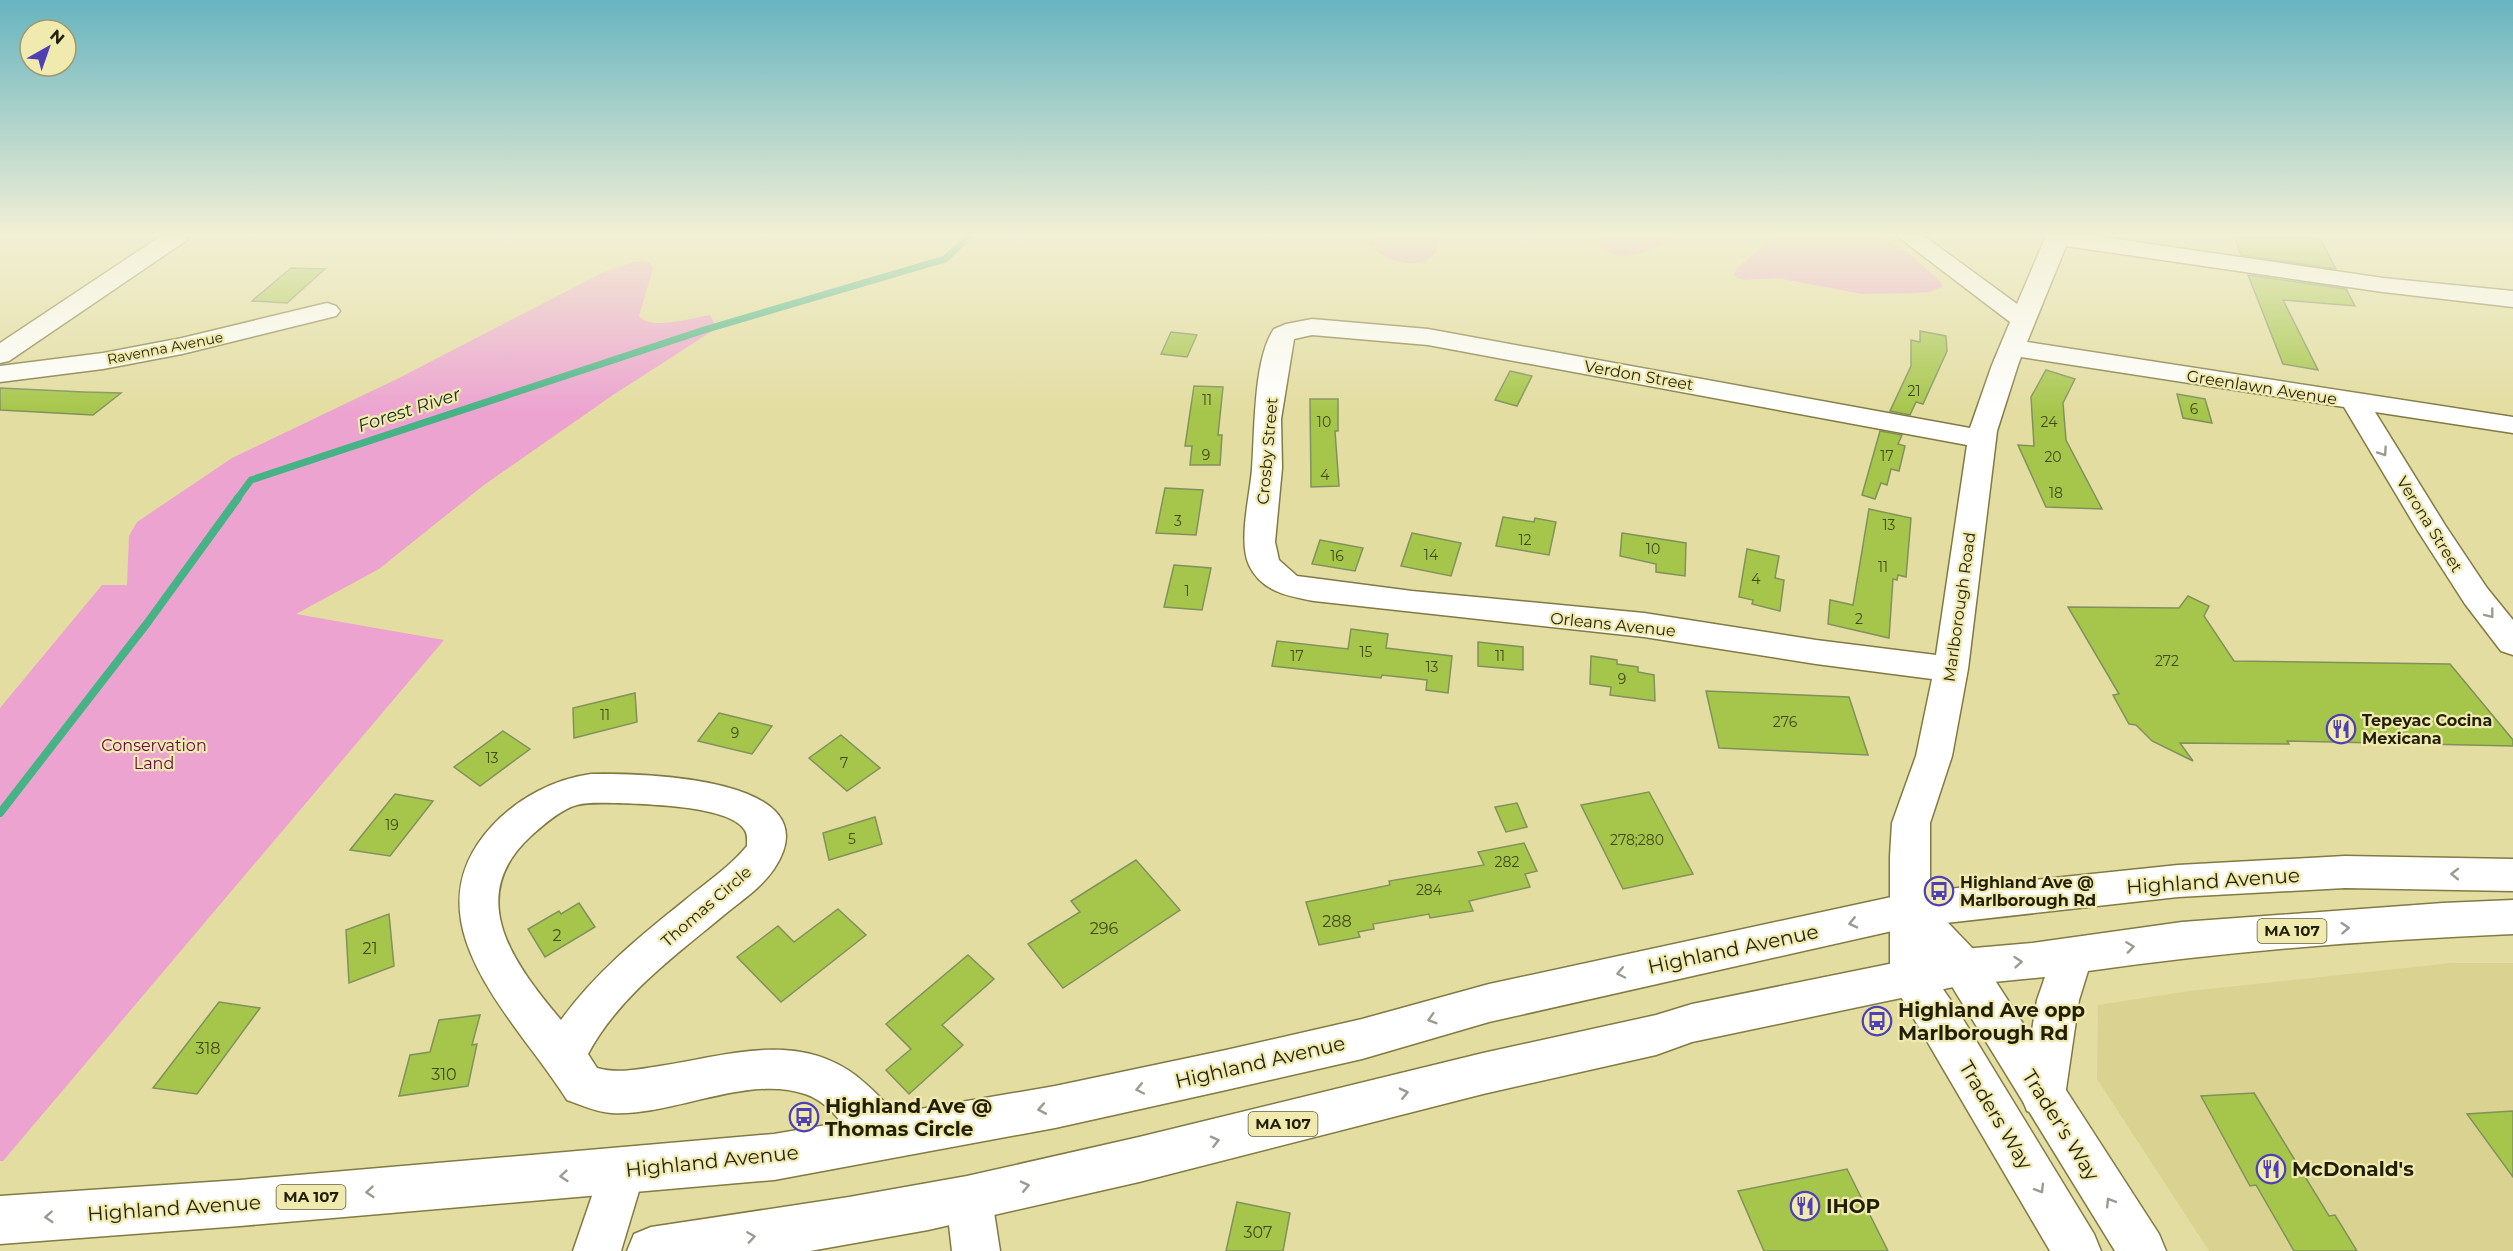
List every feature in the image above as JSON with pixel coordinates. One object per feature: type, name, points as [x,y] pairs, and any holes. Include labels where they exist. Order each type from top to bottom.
[{"type":"street","points":[[0,355],[90,294]]},
{"type":"street","points":[[1988,294],[2023,320]]},
{"type":"street","name":"Marlborough Road","points":[[1910,910],[1911,823],[1935,756],[1951,669],[1982,439],[1991,402],[2034,294]]},
{"type":"street","points":[[2470,294],[2513,299]]},
{"type":"street","name":"Ravenna Avenue","points":[[0,374],[47,369],[159,350],[249,331],[327,311]]},
{"type":"street","name":"Verdon Street","points":[[1295,329],[1322,327],[1428,337],[1982,439]]},
{"type":"street","name":"Crosby Street","points":[[1276,577],[1264,563],[1260,542],[1267,468],[1267,419],[1279,346],[1283,335],[1295,329]]},
{"type":"street","name":"Greenlawn Avenue","points":[[2012,348],[2513,425]]},
{"type":"street","name":"Verona Street","points":[[2354,401],[2433,531],[2476,596],[2513,643]]},
{"type":"street","name":"Orleans Avenue","points":[[1276,577],[1288,585],[1314,590],[1644,625],[1816,652],[1951,669]]},
{"type":"street","name":"Thomas Circle","points":[[564,1056],[573,1035],[594,1008],[671,936],[752,868],[766,848],[765,827],[752,813],[731,803],[707,797],[630,790],[573,791],[549,803],[515,827],[488,857],[480,881],[479,911],[484,936],[511,988],[584,1085],[613,1092],[663,1088],[729,1072],[773,1070],[808,1073],[833,1084],[885,1137]]},
{"type":"street","name":"Highland Avenue","points":[[0,1220],[240,1203],[774,1157],[1055,1107],[1226,1070],[1362,1039],[1489,1003],[1910,910],[2167,882],[2345,872],[2513,875]]},
{"type":"street","points":[[1910,910],[1963,967]]},
{"type":"street","points":[[1910,910],[1911,978]]},
{"type":"street","name":"MA 107","points":[[651,1251],[802,1230],[969,1199],[1162,1155],[1368,1101],[1656,1035],[1692,1023],[1963,967],[2193,939],[2443,920],[2513,917]]},
{"type":"street","points":[[2043,1096],[2058,999],[2073,955]]},
{"type":"street","name":"Trader's Way","points":[[1963,967],[2142,1251]]},
{"type":"street","name":"Traders Way","points":[[1911,978],[1943,1025],[2077,1251]]},
{"type":"street","points":[[597,1251],[622,1171]]},
{"type":"street","points":[[969,1199],[976,1251]]},
{"type":"shaded area","points":[[2451,963],[2513,963],[2513,1251],[2209,1251],[2097,1079],[2098,1005],[2189,991]]},
{"type":"green space","name":"Conservation Land","points":[[561,294],[645,294],[639,316],[645,320],[662,323],[710,315],[717,328],[613,395],[484,485],[379,569],[296,614],[444,640],[3,1161],[0,1161],[0,708],[102,585],[127,585],[129,536],[137,522],[232,458],[399,378]]},
{"type":"building","points":[[260,294],[297,294],[287,303],[252,301]]},
{"type":"building","points":[[2256,294],[2349,294],[2355,306],[2283,300],[2318,370],[2283,364]]},
{"type":"building","points":[[1920,331],[1946,336],[1947,351],[1923,404],[1916,402],[1910,415],[1890,411],[1911,366],[1911,340],[1920,342]]},
{"type":"building","points":[[1171,332],[1197,335],[1187,357],[1161,354]]},
{"type":"building","points":[[2046,370],[2075,379],[2063,403],[2066,440],[2102,509],[2046,507],[2018,445],[2034,446],[2031,397]]},
{"type":"building","points":[[1510,371],[1532,376],[1517,406],[1495,400]]},
{"type":"building","points":[[1194,386],[1223,387],[1218,435],[1222,435],[1220,465],[1190,465],[1192,446],[1185,446]]},
{"type":"building","points":[[0,388],[121,393],[93,415],[0,410]]},
{"type":"building","points":[[2177,394],[2205,399],[2212,423],[2183,418]]},
{"type":"building","points":[[1310,399],[1338,399],[1338,431],[1335,431],[1339,486],[1311,487]]},
{"type":"building","points":[[1880,431],[1902,435],[1898,444],[1905,446],[1899,471],[1891,469],[1887,485],[1881,483],[1875,499],[1862,495]]},
{"type":"building","points":[[1165,488],[1203,490],[1196,535],[1156,533]]},
{"type":"building","points":[[1869,509],[1911,518],[1906,577],[1898,575],[1897,580],[1893,579],[1889,638],[1828,624],[1830,600],[1853,605]]},
{"type":"building","points":[[1503,517],[1534,522],[1535,518],[1556,522],[1549,555],[1496,546]]},
{"type":"building","points":[[1412,533],[1461,543],[1451,576],[1401,566]]},
{"type":"building","points":[[1622,533],[1686,543],[1685,576],[1656,572],[1656,564],[1620,556]]},
{"type":"building","points":[[1320,540],[1363,548],[1355,571],[1312,564]]},
{"type":"building","points":[[1747,549],[1779,556],[1775,578],[1784,580],[1780,611],[1752,604],[1753,600],[1739,597]]},
{"type":"building","points":[[1174,565],[1211,568],[1202,610],[1164,607]]},
{"type":"building","points":[[2188,596],[2209,606],[2204,616],[2234,661],[2450,664],[2513,740],[2513,746],[2287,741],[2289,744],[2180,743],[2193,761],[2152,741],[2136,725],[2129,724],[2113,695],[2119,694],[2068,607],[2179,608]]},
{"type":"building","points":[[1351,629],[1388,634],[1386,648],[1452,656],[1448,693],[1426,690],[1427,680],[1382,675],[1381,678],[1272,666],[1277,641],[1348,649]]},
{"type":"building","points":[[1478,642],[1523,647],[1523,670],[1478,666]]},
{"type":"building","points":[[1591,656],[1617,660],[1617,664],[1638,667],[1638,672],[1654,675],[1655,701],[1610,695],[1611,687],[1590,684]]},
{"type":"building","points":[[1706,691],[1849,697],[1868,755],[1719,748]]},
{"type":"building","points":[[635,693],[637,722],[574,738],[573,708]]},
{"type":"building","points":[[719,713],[772,726],[752,754],[698,741]]},
{"type":"building","points":[[503,731],[530,749],[480,786],[454,767]]},
{"type":"building","points":[[841,735],[880,768],[847,791],[809,758]]},
{"type":"building","points":[[1649,792],[1693,874],[1623,889],[1581,805]]},
{"type":"building","points":[[395,794],[433,801],[390,856],[350,850]]},
{"type":"building","points":[[1517,803],[1527,827],[1506,832],[1495,807]]},
{"type":"building","points":[[875,817],[882,844],[829,860],[823,833]]},
{"type":"building","points":[[1524,843],[1537,871],[1525,874],[1530,887],[1469,901],[1473,911],[1430,918],[1429,914],[1373,924],[1374,929],[1358,932],[1360,937],[1319,945],[1306,902],[1390,885],[1389,881],[1484,865],[1478,852]]},
{"type":"building","points":[[1136,860],[1180,910],[1063,988],[1028,944],[1080,912],[1071,901]]},
{"type":"building","points":[[579,903],[595,927],[545,957],[528,929],[559,911],[561,914]]},
{"type":"building","points":[[838,909],[866,935],[781,1002],[737,957],[778,926],[794,942]]},
{"type":"building","points":[[389,914],[394,966],[349,983],[346,930]]},
{"type":"building","points":[[968,955],[994,979],[942,1025],[963,1045],[909,1094],[886,1070],[911,1049],[886,1024]]},
{"type":"building","points":[[219,1002],[260,1008],[197,1094],[153,1088]]},
{"type":"building","points":[[480,1015],[472,1045],[477,1044],[468,1086],[399,1096],[410,1055],[430,1052],[439,1020]]},
{"type":"building","name":"McDonald's","points":[[2254,1093],[2329,1216],[2335,1215],[2357,1251],[2294,1251],[2256,1185],[2250,1186],[2201,1096]]},
{"type":"building","points":[[2513,1111],[2513,1177],[2467,1114]]},
{"type":"building","name":"IHOP","points":[[1847,1169],[1888,1251],[1764,1251],[1738,1191]]},
{"type":"building","points":[[1237,1202],[1290,1213],[1283,1251],[1226,1251]]},
{"type":"waterway","name":"Forest River","points":[[237,499],[251,480],[704,330],[825,294]]},
{"type":"waterway","name":"Forest River","points":[[0,813],[148,622],[238,498]]},
{"type":"place","name":"Tepeyac Cocina Mexicana","points":[[2341,729]]},
{"type":"place","name":"Highland Ave @ Marlborough Rd","points":[[1939,891]]},
{"type":"place","name":"Highland Ave opp Marlborough Rd","points":[[1877,1021]]},
{"type":"place","name":"Highland Ave @ Thomas Circle","points":[[804,1117]]},
{"type":"place","name":"McDonald's","points":[[2271,1169]]},
{"type":"place","name":"IHOP","points":[[1805,1206]]}]
